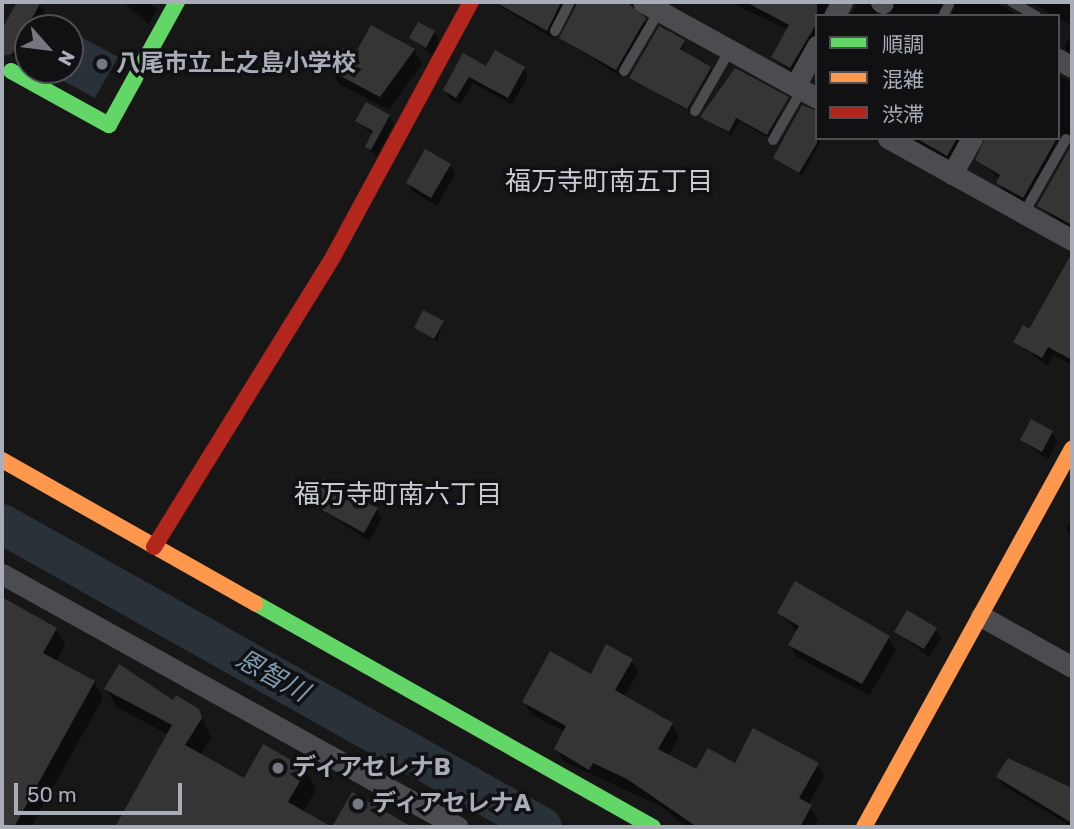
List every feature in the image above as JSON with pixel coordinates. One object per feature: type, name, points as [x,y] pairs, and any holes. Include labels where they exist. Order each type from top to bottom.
[{"type":"street","points":[[11,71],[109,125],[177,2]]},
{"type":"street","points":[[154,547],[333,257],[471,2]]},
{"type":"street","points":[[651,6],[804,91],[815,53]]},
{"type":"street","points":[[892,140],[1072,238]]},
{"type":"street","points":[[953,174],[971,140]]},
{"type":"street","points":[[864,827],[1072,448]]},
{"type":"street","points":[[2,460],[653,827]]},
{"type":"street","points":[[2,573],[458,827]]},
{"type":"street","points":[[981,616],[1072,667]]},
{"type":"lane","points":[[555,31],[570,2]]},
{"type":"lane","points":[[1012,2],[1033,14]]},
{"type":"lane","points":[[944,14],[949,4]]},
{"type":"lane","points":[[624,71],[651,6]]},
{"type":"lane","points":[[695,111],[730,50]]},
{"type":"lane","points":[[773,139],[804,91]]},
{"type":"lane","points":[[1024,213],[1066,139]]},
{"type":"shaded area","points":[[84,39],[118,57],[95,98],[69,84],[84,84]]},
{"type":"building","points":[[17,2],[41,2],[34,14],[14,14],[14,50],[12,54],[2,56],[2,29]]},
{"type":"building","points":[[495,2],[561,2],[547,31]]},
{"type":"building","points":[[578,2],[627,2],[646,18],[616,70],[559,38]]},
{"type":"building","points":[[746,2],[817,2],[815,26],[790,68],[771,57],[789,25]]},
{"type":"building","points":[[418,22],[435,31],[426,48],[409,38]]},
{"type":"building","points":[[371,25],[415,49],[380,97],[329,70],[342,47],[355,54]]},
{"type":"building","points":[[659,26],[685,40],[680,49],[711,67],[687,109],[629,78]]},
{"type":"building","points":[[495,50],[525,67],[508,98],[469,77],[456,98],[443,90],[463,53],[486,66]]},
{"type":"building","points":[[735,68],[789,97],[767,135],[736,118],[729,132],[700,117]]},
{"type":"building","points":[[366,102],[390,115],[371,150],[365,147],[373,131],[355,121]]},
{"type":"building","points":[[802,105],[815,110],[817,143],[799,173],[773,158]]},
{"type":"building","points":[[919,140],[956,140],[947,156]]},
{"type":"building","points":[[984,140],[1056,140],[1023,198],[996,183],[1000,175],[975,160]]},
{"type":"building","points":[[1072,144],[1072,225],[1037,206]]},
{"type":"building","points":[[425,149],[451,164],[431,198],[406,183]]},
{"type":"building","points":[[1072,253],[1072,360],[1048,347],[1042,358],[1013,342],[1023,325],[1029,329]]},
{"type":"building","points":[[423,310],[444,321],[434,339],[414,328]]},
{"type":"building","points":[[1031,419],[1053,431],[1042,452],[1020,440]]},
{"type":"building","points":[[322,478],[378,508],[364,533],[309,503]]},
{"type":"building","points":[[795,581],[890,636],[862,684],[788,645],[799,626],[777,613]]},
{"type":"building","points":[[2,597],[57,628],[43,653],[95,681],[14,827],[2,827]]},
{"type":"building","points":[[907,610],[937,628],[924,649],[894,632]]},
{"type":"building","points":[[606,644],[633,659],[615,690],[673,723],[658,749],[696,769],[708,748],[735,763],[753,728],[819,763],[799,798],[812,805],[800,827],[697,827],[627,779],[593,763],[589,770],[554,749],[566,726],[522,702],[550,651],[591,674]]},
{"type":"building","points":[[119,664],[173,700],[176,695],[199,709],[202,718],[185,745],[244,778],[263,744],[307,769],[288,802],[332,827],[115,827],[172,725],[104,689]]},
{"type":"building","points":[[1008,758],[1072,788],[1072,823],[996,777]]},
{"type":"building","name":"ディアセレナA","points":[[352,792],[412,827],[332,827]]},
{"type":"waterway","name":"恩智川","points":[[2,524],[542,827]]},
{"type":"traffic: fast","points":[[11,71],[109,125],[177,2]]},
{"type":"traffic: fast","points":[[255,603],[653,827]]},
{"type":"traffic: slow","points":[[864,827],[1072,448]]},
{"type":"traffic: slow","points":[[2,460],[255,603]]},
{"type":"traffic: jam","points":[[154,547],[333,257],[471,2]]},
{"type":"place","name":"八尾市立上之島小学校","points":[[102,64]]},
{"type":"place","name":"ディアセレナB","points":[[278,768]]},
{"type":"place","name":"ディアセレナA","points":[[358,804]]},
{"type":"district","name":"福万寺町南五丁目","points":[[609,182]]},
{"type":"district","name":"福万寺町南六丁目","points":[[398,495]]}]
